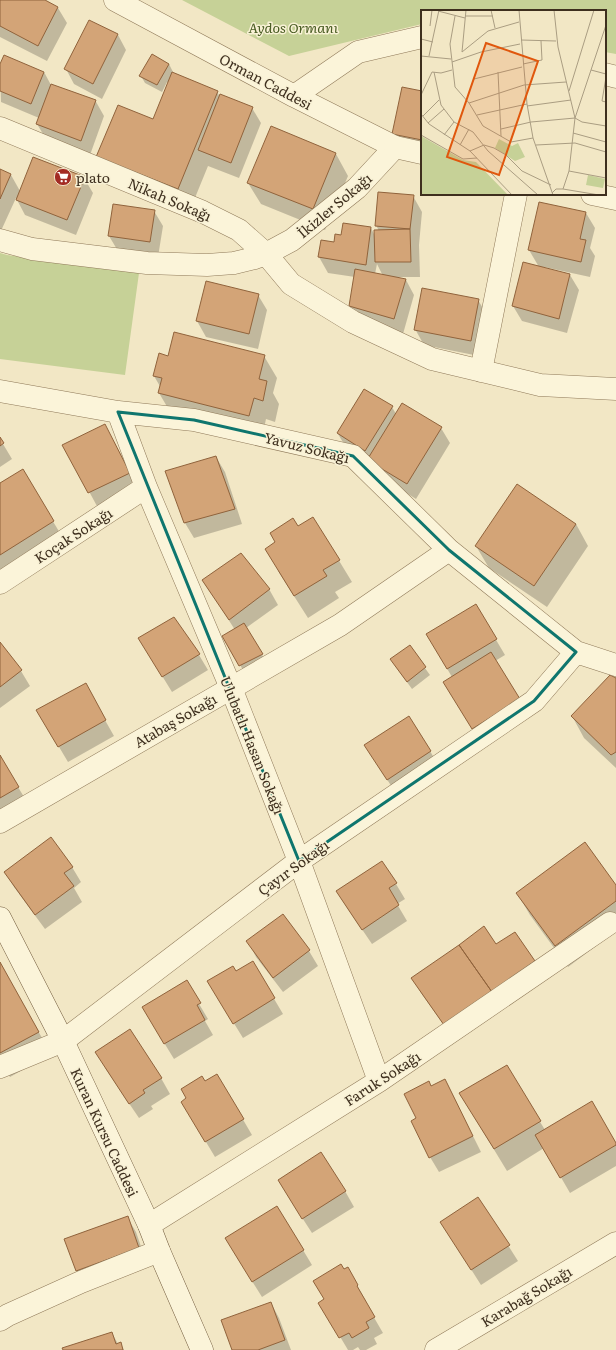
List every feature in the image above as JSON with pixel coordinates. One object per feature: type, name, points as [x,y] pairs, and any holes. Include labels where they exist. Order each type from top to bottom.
[{"type":"street","name":"Orman Caddesi","points":[[115,0],[294,96],[396,147],[421,153]]},
{"type":"street","points":[[294,96],[358,52],[421,37]]},
{"type":"street","points":[[606,74],[616,77]]},
{"type":"street","name":"Nikah Sokağı","points":[[0,128],[203,212],[239,230],[266,254],[291,284],[353,322],[432,359],[540,385],[616,389]]},
{"type":"street","name":"İkizler Sokağı","points":[[0,240],[32,249],[146,263],[207,265],[234,262],[266,254],[292,240],[357,188],[396,147]]},
{"type":"street","points":[[481,371],[516,195]]},
{"type":"street","points":[[597,195],[616,199]]},
{"type":"street","name":"Yavuz Sokağı","points":[[0,391],[118,412],[194,420],[353,456],[449,550],[576,652],[616,665]]},
{"type":"street","name":"Ulubatlı Hasan Sokağı","points":[[118,412],[146,487],[231,688],[299,861],[379,1081]]},
{"type":"street","name":"Koçak Sokağı","points":[[0,583],[146,487]]},
{"type":"street","name":"Atabaş Sokağı","points":[[0,822],[340,624],[449,550]]},
{"type":"street","name":"Çayır Sokağı","points":[[0,1067],[63,1041],[299,861],[534,701],[576,652]]},
{"type":"street","name":"Kuran Kursu Caddesi","points":[[0,918],[63,1041],[149,1225],[202,1350]]},
{"type":"street","name":"Faruk Sokağı","points":[[149,1225],[379,1081],[610,923]]},
{"type":"street","name":"Karabağ Sokağı","points":[[436,1350],[616,1243]]},
{"type":"street","points":[[0,1320],[81,1282],[159,1251]]},
{"type":"highlighted area","points":[[118,412],[194,420],[353,456],[449,550],[576,652],[534,701],[299,861]]},
{"type":"green space","name":"Aydos Ormanı","points":[[182,0],[616,0],[616,54],[606,52],[606,10],[421,10],[421,24],[289,56]]},
{"type":"green space","points":[[0,253],[139,273],[125,375],[0,359]]},
{"type":"building","points":[[0,0],[45,0],[58,7],[38,46],[0,26]]},
{"type":"building","points":[[89,20],[118,34],[93,84],[64,69]]},
{"type":"building","points":[[152,54],[169,64],[157,85],[139,76]]},
{"type":"building","points":[[4,55],[44,72],[31,104],[0,91],[0,64]]},
{"type":"building","points":[[172,72],[218,91],[178,189],[96,157],[118,105],[153,119]]},
{"type":"building","points":[[51,84],[96,100],[81,141],[36,124]]},
{"type":"building","points":[[402,87],[421,91],[421,140],[392,134]]},
{"type":"building","points":[[220,94],[253,107],[231,163],[198,150]]},
{"type":"building","points":[[271,126],[336,153],[313,209],[247,183]]},
{"type":"building","points":[[33,157],[85,177],[67,220],[16,200]]},
{"type":"building","points":[[0,169],[11,174],[0,199]]},
{"type":"building","points":[[378,192],[414,195],[410,229],[375,226]]},
{"type":"building","points":[[539,202],[586,212],[580,239],[586,240],[581,262],[528,250]]},
{"type":"building","points":[[113,204],[155,210],[150,242],[108,236]]},
{"type":"building","points":[[343,223],[371,227],[366,265],[318,257],[321,240],[334,242],[335,234],[341,235]]},
{"type":"building","points":[[410,229],[411,262],[375,262],[374,230]]},
{"type":"building","points":[[523,262],[570,274],[559,319],[512,306]]},
{"type":"building","points":[[355,269],[406,279],[394,319],[349,306]]},
{"type":"building","points":[[206,281],[259,294],[249,334],[196,321]]},
{"type":"building","points":[[422,288],[479,299],[471,341],[414,330]]},
{"type":"building","points":[[174,332],[265,355],[259,379],[267,381],[263,401],[254,398],[249,416],[158,393],[162,378],[153,376],[159,353],[168,356]]},
{"type":"building","points":[[364,389],[393,406],[365,451],[337,433]]},
{"type":"building","points":[[402,403],[442,427],[407,484],[367,460]]},
{"type":"building","points":[[105,424],[130,473],[88,493],[62,445]]},
{"type":"building","points":[[0,437],[4,443],[0,446]]},
{"type":"building","points":[[216,456],[235,509],[184,523],[165,471]]},
{"type":"building","points":[[23,469],[54,521],[0,555],[0,483]]},
{"type":"building","points":[[517,484],[576,524],[534,586],[475,546]]},
{"type":"building","points":[[313,517],[340,560],[323,570],[327,576],[294,596],[265,549],[275,542],[270,533],[293,518],[298,526]]},
{"type":"building","points":[[241,553],[270,589],[229,620],[202,580]]},
{"type":"building","points":[[476,604],[497,639],[447,669],[426,634]]},
{"type":"building","points":[[174,617],[200,654],[162,677],[138,638]]},
{"type":"building","points":[[244,623],[263,654],[239,666],[222,636]]},
{"type":"building","points":[[0,642],[22,670],[0,687]]},
{"type":"building","points":[[410,645],[426,667],[407,682],[390,659]]},
{"type":"building","points":[[491,652],[520,699],[472,729],[443,682]]},
{"type":"building","points":[[610,675],[616,678],[616,752],[611,755],[571,716]]},
{"type":"building","points":[[86,683],[106,720],[58,747],[36,710]]},
{"type":"building","points":[[409,716],[431,751],[387,780],[364,745]]},
{"type":"building","points":[[0,755],[19,787],[0,798]]},
{"type":"building","points":[[51,837],[73,867],[64,873],[74,886],[35,915],[4,872]]},
{"type":"building","points":[[585,842],[616,885],[616,901],[555,946],[516,893]]},
{"type":"building","points":[[382,861],[397,883],[389,888],[399,905],[362,930],[336,891]]},
{"type":"building","points":[[283,914],[310,950],[273,978],[246,941]]},
{"type":"building","points":[[484,926],[496,944],[515,932],[535,961],[492,992],[459,945]]},
{"type":"building","points":[[459,945],[492,992],[444,1025],[411,978]]},
{"type":"building","points":[[253,961],[275,998],[233,1024],[207,981],[233,966],[236,971]]},
{"type":"building","points":[[0,962],[39,1032],[0,1053]]},
{"type":"building","points":[[187,980],[201,1003],[197,1005],[205,1020],[164,1044],[142,1007]]},
{"type":"building","points":[[130,1029],[162,1078],[143,1090],[145,1093],[129,1104],[95,1052]]},
{"type":"building","points":[[507,1065],[541,1121],[494,1149],[459,1093]]},
{"type":"building","points":[[217,1074],[244,1119],[205,1142],[181,1102],[186,1098],[181,1089],[202,1076],[205,1081]]},
{"type":"building","points":[[445,1079],[473,1136],[429,1158],[411,1121],[416,1118],[404,1094],[429,1081],[431,1086]]},
{"type":"building","points":[[592,1101],[616,1145],[560,1178],[535,1135]]},
{"type":"building","points":[[321,1152],[346,1191],[302,1219],[278,1180]]},
{"type":"building","points":[[478,1197],[510,1245],[471,1270],[440,1222]]},
{"type":"building","points":[[277,1206],[304,1250],[252,1282],[225,1238]]},
{"type":"building","points":[[128,1216],[139,1248],[76,1271],[64,1239]]},
{"type":"building","points":[[341,1264],[344,1269],[348,1267],[375,1317],[366,1322],[369,1328],[352,1338],[349,1333],[339,1338],[318,1303],[324,1299],[313,1281]]},
{"type":"building","points":[[271,1302],[285,1340],[258,1350],[232,1350],[221,1320]]},
{"type":"building","points":[[112,1332],[116,1344],[121,1342],[123,1350],[63,1350],[62,1348]]},
{"type":"place","name":"plato","points":[[63,177]]}]
